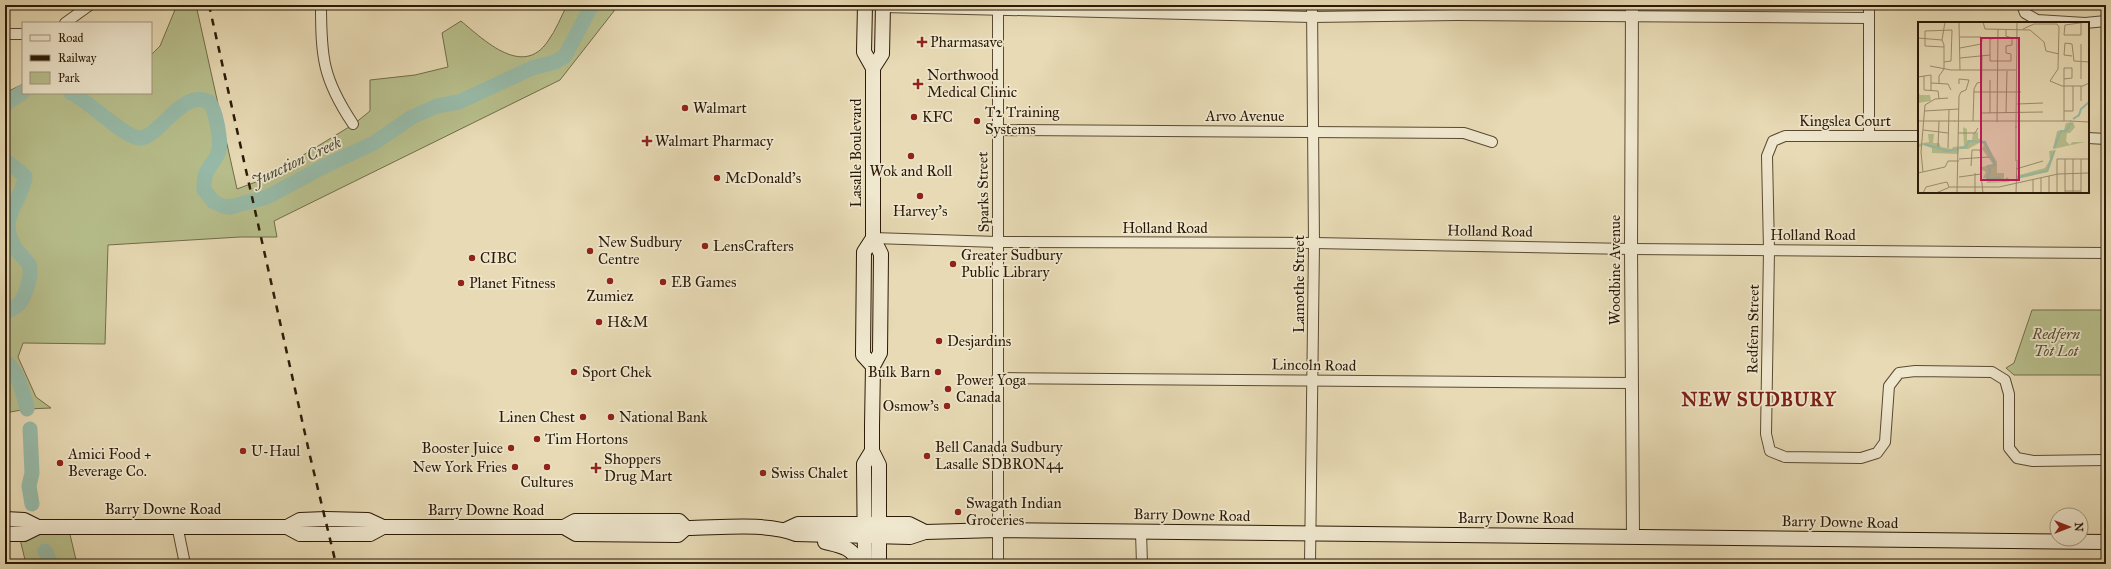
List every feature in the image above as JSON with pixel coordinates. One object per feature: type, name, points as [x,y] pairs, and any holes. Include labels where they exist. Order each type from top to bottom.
[{"type":"main road","name":"Lasalle Boulevard","points":[[865,5],[864,52],[873,68],[873,238],[864,252],[863,355],[872,366],[872,451],[879,464],[872,530],[866,564]]},
{"type":"main road","name":"Lasalle Boulevard","points":[[873,68],[882,54],[883,6]]},
{"type":"main road","name":"Lasalle Boulevard","points":[[872,451],[864,464],[865,487],[879,564]]},
{"type":"main road","points":[[840,523],[858,507],[865,487]]},
{"type":"main road","name":"Barry Downe Road","points":[[5,519],[24,520],[38,527]]},
{"type":"main road","name":"Barry Downe Road","points":[[5,534],[24,534],[38,527],[176,525],[287,527],[300,520],[326,519],[368,520],[383,527],[564,527],[575,520],[679,521],[686,528],[785,530],[796,534],[872,530],[909,524],[925,532],[997,530],[2106,542]]},
{"type":"main road","name":"Barry Downe Road","points":[[785,530],[798,524],[840,523],[872,530]]},
{"type":"main road","points":[[804,534],[848,547],[852,550],[860,564]]},
{"type":"street","points":[[66,22],[90,5]]},
{"type":"street","points":[[321,5],[322,49],[326,73],[342,108],[353,124]]},
{"type":"street","name":"Lamothe Street","points":[[1310,564],[1314,243],[1312,5]]},
{"type":"street","name":"Woodbine Avenue","points":[[1632,5],[1631,249],[1633,536]]},
{"type":"street","points":[[1869,5],[1869,136]]},
{"type":"street","points":[[2022,5],[2025,13],[2037,20],[2069,22]]},
{"type":"street","points":[[883,6],[998,11],[1312,17],[1456,10],[1632,18],[1869,18]]},
{"type":"street","name":"Sparks Street","points":[[998,11],[998,564]]},
{"type":"street","points":[[2089,23],[2106,21]]},
{"type":"street","points":[[5,34],[22,34]]},
{"type":"street","name":"Arvo Avenue","points":[[997,130],[1464,133],[1492,142]]},
{"type":"street","name":"Kingslea Court","points":[[1773,141],[1785,136],[1918,136]]},
{"type":"street","points":[[2089,138],[2106,140]]},
{"type":"street","name":"Redfern Street","points":[[1773,141],[1768,156],[1769,250],[1766,434],[1770,451],[1785,457],[1861,458],[1876,453],[1885,442],[1889,386],[1899,373],[1915,371],[1992,372],[2005,380],[2009,394],[2009,448],[2018,458],[2033,461],[2106,460]]},
{"type":"street","name":"Holland Road","points":[[873,238],[998,242],[1314,243],[1631,249],[2106,253]]},
{"type":"street","name":"Lincoln Road","points":[[997,378],[1632,383]]},
{"type":"street","points":[[176,525],[185,564]]},
{"type":"street","points":[[1141,532],[1142,564]]},
{"type":"green space","points":[[177,5],[196,5],[237,189],[264,179],[354,124],[370,111],[370,80],[415,75],[448,67],[442,33],[461,21],[492,46],[516,56],[527,56],[538,52],[548,41],[567,5],[615,5],[614,11],[560,80],[274,221],[277,237],[240,237],[108,245],[105,344],[23,343],[18,357],[36,397],[51,408],[27,409],[5,413],[5,93],[22,84],[22,94],[152,94],[152,54],[160,46]]},
{"type":"green space","points":[[1720,5],[1807,5],[1808,8],[1720,9]]},
{"type":"green space","name":"Redfern Tot Lot","points":[[2032,310],[2106,310],[2106,375],[2014,375],[2006,368],[2014,363]]},
{"type":"green space","points":[[68,526],[77,564],[26,564],[19,535]]},
{"type":"waterway","name":"Junction Creek","points":[[73,94],[125,132],[140,138],[147,136],[155,130],[180,107],[190,102],[199,100],[209,102],[216,118],[219,133],[219,150],[205,176],[204,190],[214,202],[230,207],[267,197],[323,167],[374,143],[412,117],[437,106],[459,102],[532,68],[555,62],[565,56],[592,5]]},
{"type":"waterway","name":"Junction Creek","points":[[5,104],[22,93]]},
{"type":"waterway","name":"Junction Creek","points":[[5,160],[25,176],[22,189],[11,212],[8,225],[13,245],[29,264],[30,268],[28,286],[21,302],[5,313]]},
{"type":"waterway","name":"Junction Creek","points":[[5,362],[10,366],[17,377],[27,409]]},
{"type":"waterway","name":"Junction Creek","points":[[30,429],[32,473],[29,486],[32,504]]},
{"type":"waterway","name":"Junction Creek","points":[[45,551],[51,564]]},
{"type":"railway","points":[[209,5],[310,456],[336,564]]},
{"type":"place","name":"Pharmasave","points":[[922,42]]},
{"type":"place","name":"Northwood Medical Clinic","points":[[918,84]]},
{"type":"place","name":"Walmart","points":[[685,108]]},
{"type":"place","name":"KFC","points":[[914,117]]},
{"type":"place","name":"T2 Training Systems","points":[[977,121]]},
{"type":"place","name":"Walmart Pharmacy","points":[[647,141]]},
{"type":"place","name":"Wok and Roll","points":[[911,156]]},
{"type":"place","name":"McDonald's","points":[[717,178]]},
{"type":"place","name":"Harvey's","points":[[920,196]]},
{"type":"place","name":"LensCrafters","points":[[705,246]]},
{"type":"place","name":"New Sudbury Centre","points":[[590,251]]},
{"type":"place","name":"CIBC","points":[[472,258]]},
{"type":"place","name":"Greater Sudbury Public Library","points":[[953,264]]},
{"type":"place","name":"Zumiez","points":[[610,281]]},
{"type":"place","name":"EB Games","points":[[663,282]]},
{"type":"place","name":"Planet Fitness","points":[[461,283]]},
{"type":"place","name":"H&M","points":[[599,322]]},
{"type":"place","name":"Desjardins","points":[[939,341]]},
{"type":"place","name":"Sport Chek","points":[[574,372]]},
{"type":"place","name":"Bulk Barn","points":[[938,372]]},
{"type":"place","name":"Power Yoga Canada","points":[[948,389]]},
{"type":"place","name":"Osmow's","points":[[947,406]]},
{"type":"place","name":"Linen Chest","points":[[583,417]]},
{"type":"place","name":"National Bank","points":[[611,417]]},
{"type":"place","name":"Tim Hortons","points":[[537,439]]},
{"type":"place","name":"Booster Juice","points":[[511,448]]},
{"type":"place","name":"U-Haul","points":[[243,451]]},
{"type":"place","name":"Bell Canada Sudbury Lasalle SDBRON44","points":[[927,456]]},
{"type":"place","name":"Amici Food + Beverage Co.","points":[[60,463]]},
{"type":"place","name":"New York Fries","points":[[515,467]]},
{"type":"place","name":"Cultures","points":[[547,467]]},
{"type":"place","name":"Shoppers Drug Mart","points":[[596,468]]},
{"type":"place","name":"Swiss Chalet","points":[[763,473]]},
{"type":"place","name":"Swagath Indian Groceries","points":[[958,512]]},
{"type":"district","name":"NEW SUDBURY","points":[[1759,399]]}]
